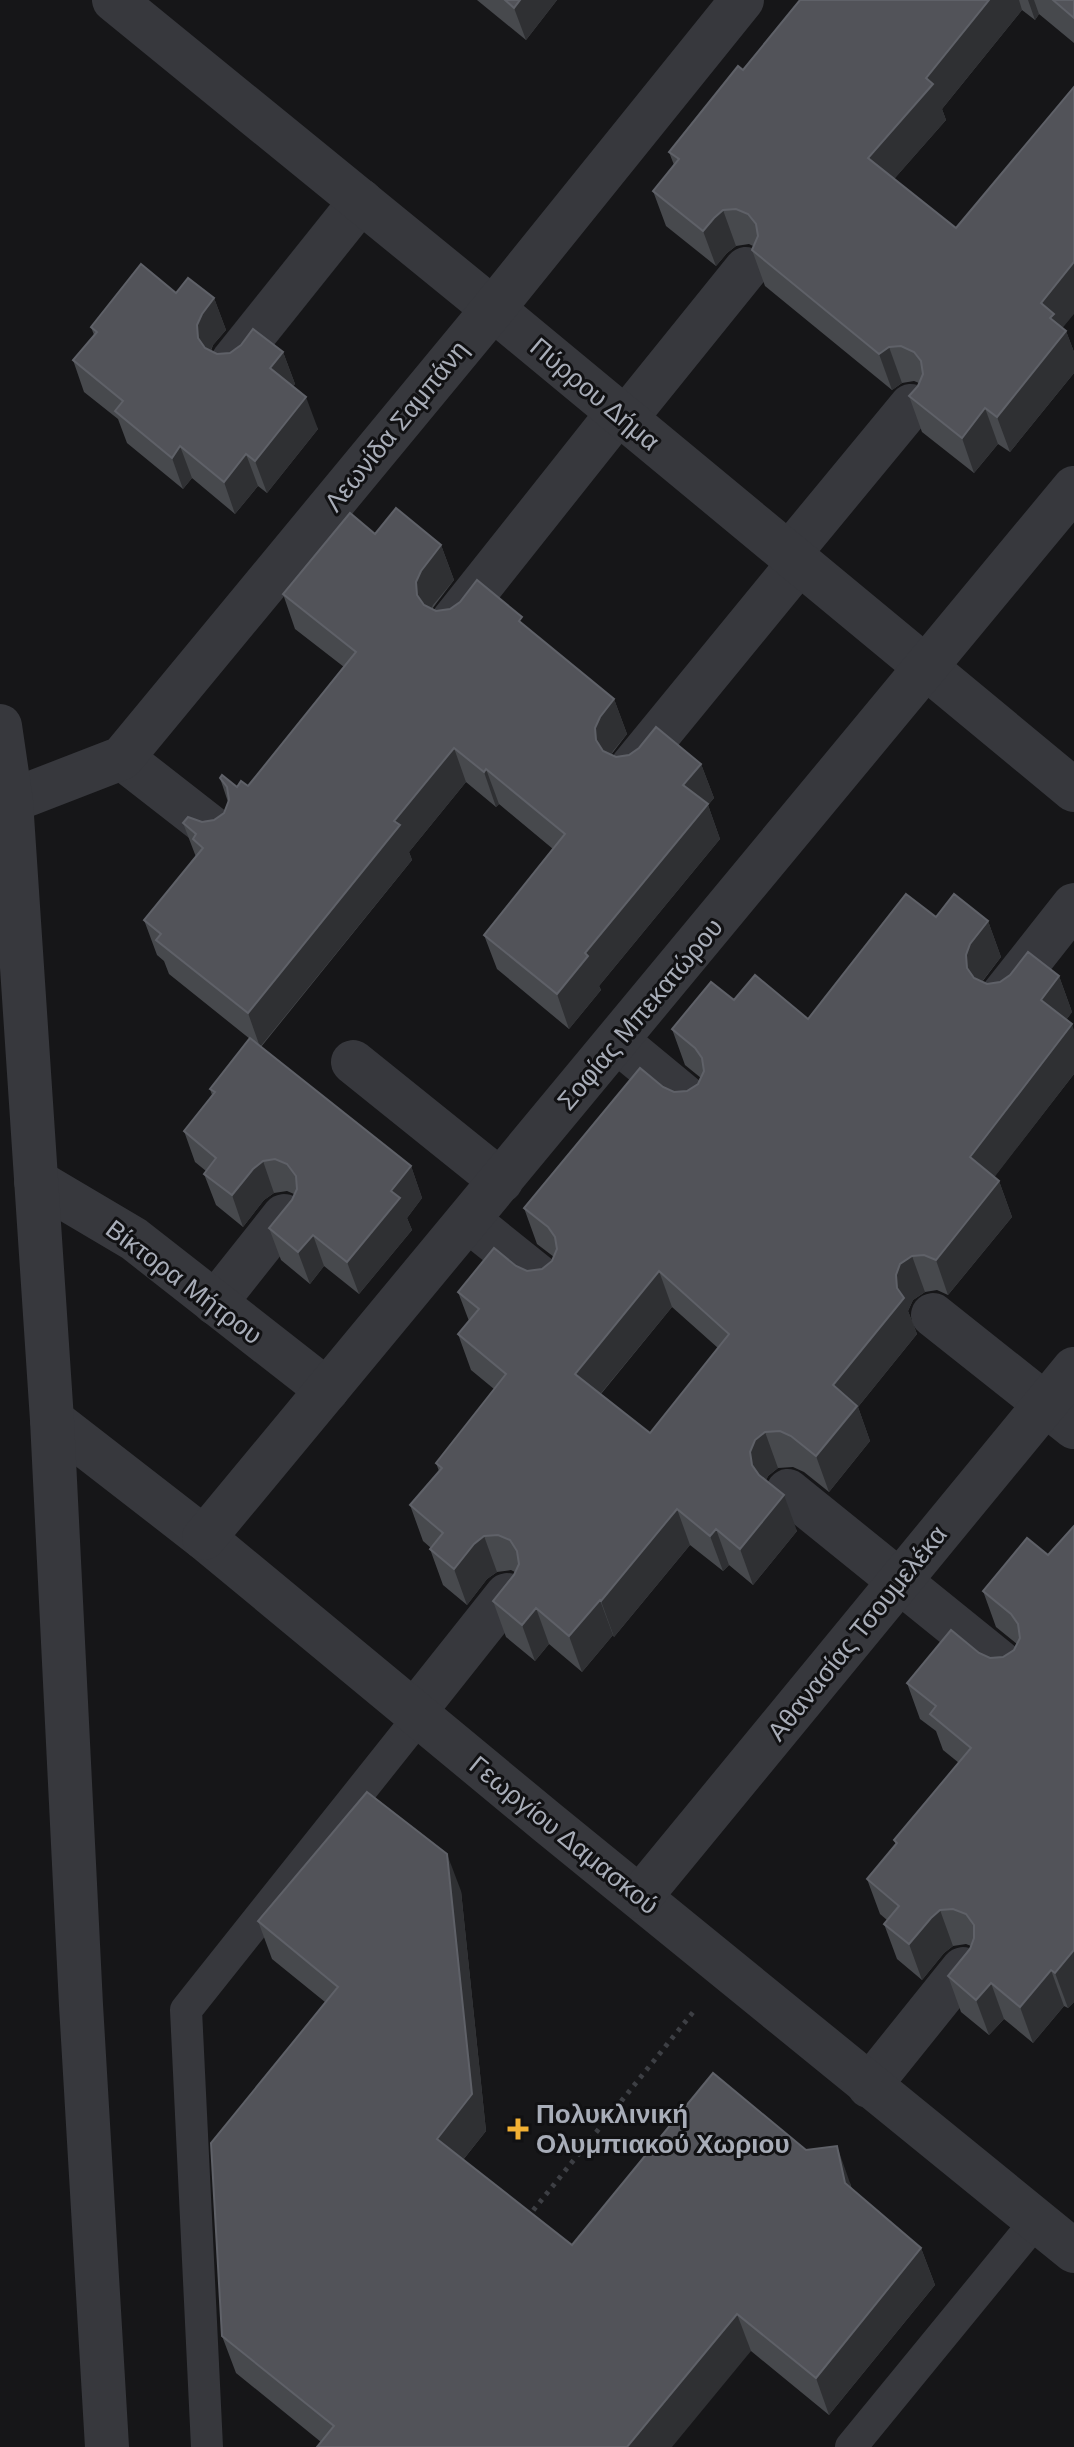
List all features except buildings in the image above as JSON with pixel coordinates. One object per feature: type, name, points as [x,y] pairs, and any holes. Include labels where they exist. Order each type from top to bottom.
[{"type":"street","name":"Πύρρου Δήμα","points":[[114,0],[1074,790]]},
{"type":"street","name":"Λεωνίδα Σαμπάνη","points":[[11,801],[122,758],[493,309],[742,0]]},
{"type":"street","points":[[233,361],[361,201]]},
{"type":"street","points":[[453,621],[746,269]]},
{"type":"street","points":[[632,767],[911,406]]},
{"type":"street","name":"Σοφίας Μπεκατώρου","points":[[204,1538],[1074,488]]},
{"type":"street","points":[[0,726],[11,801],[52,1420],[107,2447]]},
{"type":"street","points":[[122,758],[217,832]]},
{"type":"street","points":[[1003,995],[1074,905]]},
{"type":"street","points":[[617,1041],[692,1103]]},
{"type":"street","points":[[353,1062],[501,1181]]},
{"type":"street","name":"Βίκτορα Μήτρου","points":[[36,1181],[134,1239],[327,1390]]},
{"type":"street","points":[[215,1303],[284,1216]]},
{"type":"street","points":[[468,1220],[545,1282]]},
{"type":"street","points":[[933,1315],[1060,1415]]},
{"type":"street","name":"Αθανασίας Τσουμελέκα","points":[[640,1897],[899,1581],[1060,1415],[1074,1369]]},
{"type":"street","name":"Γεωργίου Δαμασκού","points":[[52,1420],[204,1538],[869,2086],[1062,2237]]},
{"type":"street","points":[[788,1491],[1008,1669]]},
{"type":"street","points":[[417,1714],[507,1595]]},
{"type":"street","points":[[869,2086],[963,1969]]},
{"type":"lane","points":[[207,2447],[186,2010],[417,1714]]},
{"type":"lane","points":[[851,2447],[1062,2237]]},
{"type":"path","points":[[518,2229],[727,1970]]},
{"type":"place","name":"Πολυκλινική Ολυμπιακού Χωριου","points":[[518,2129]]}]
